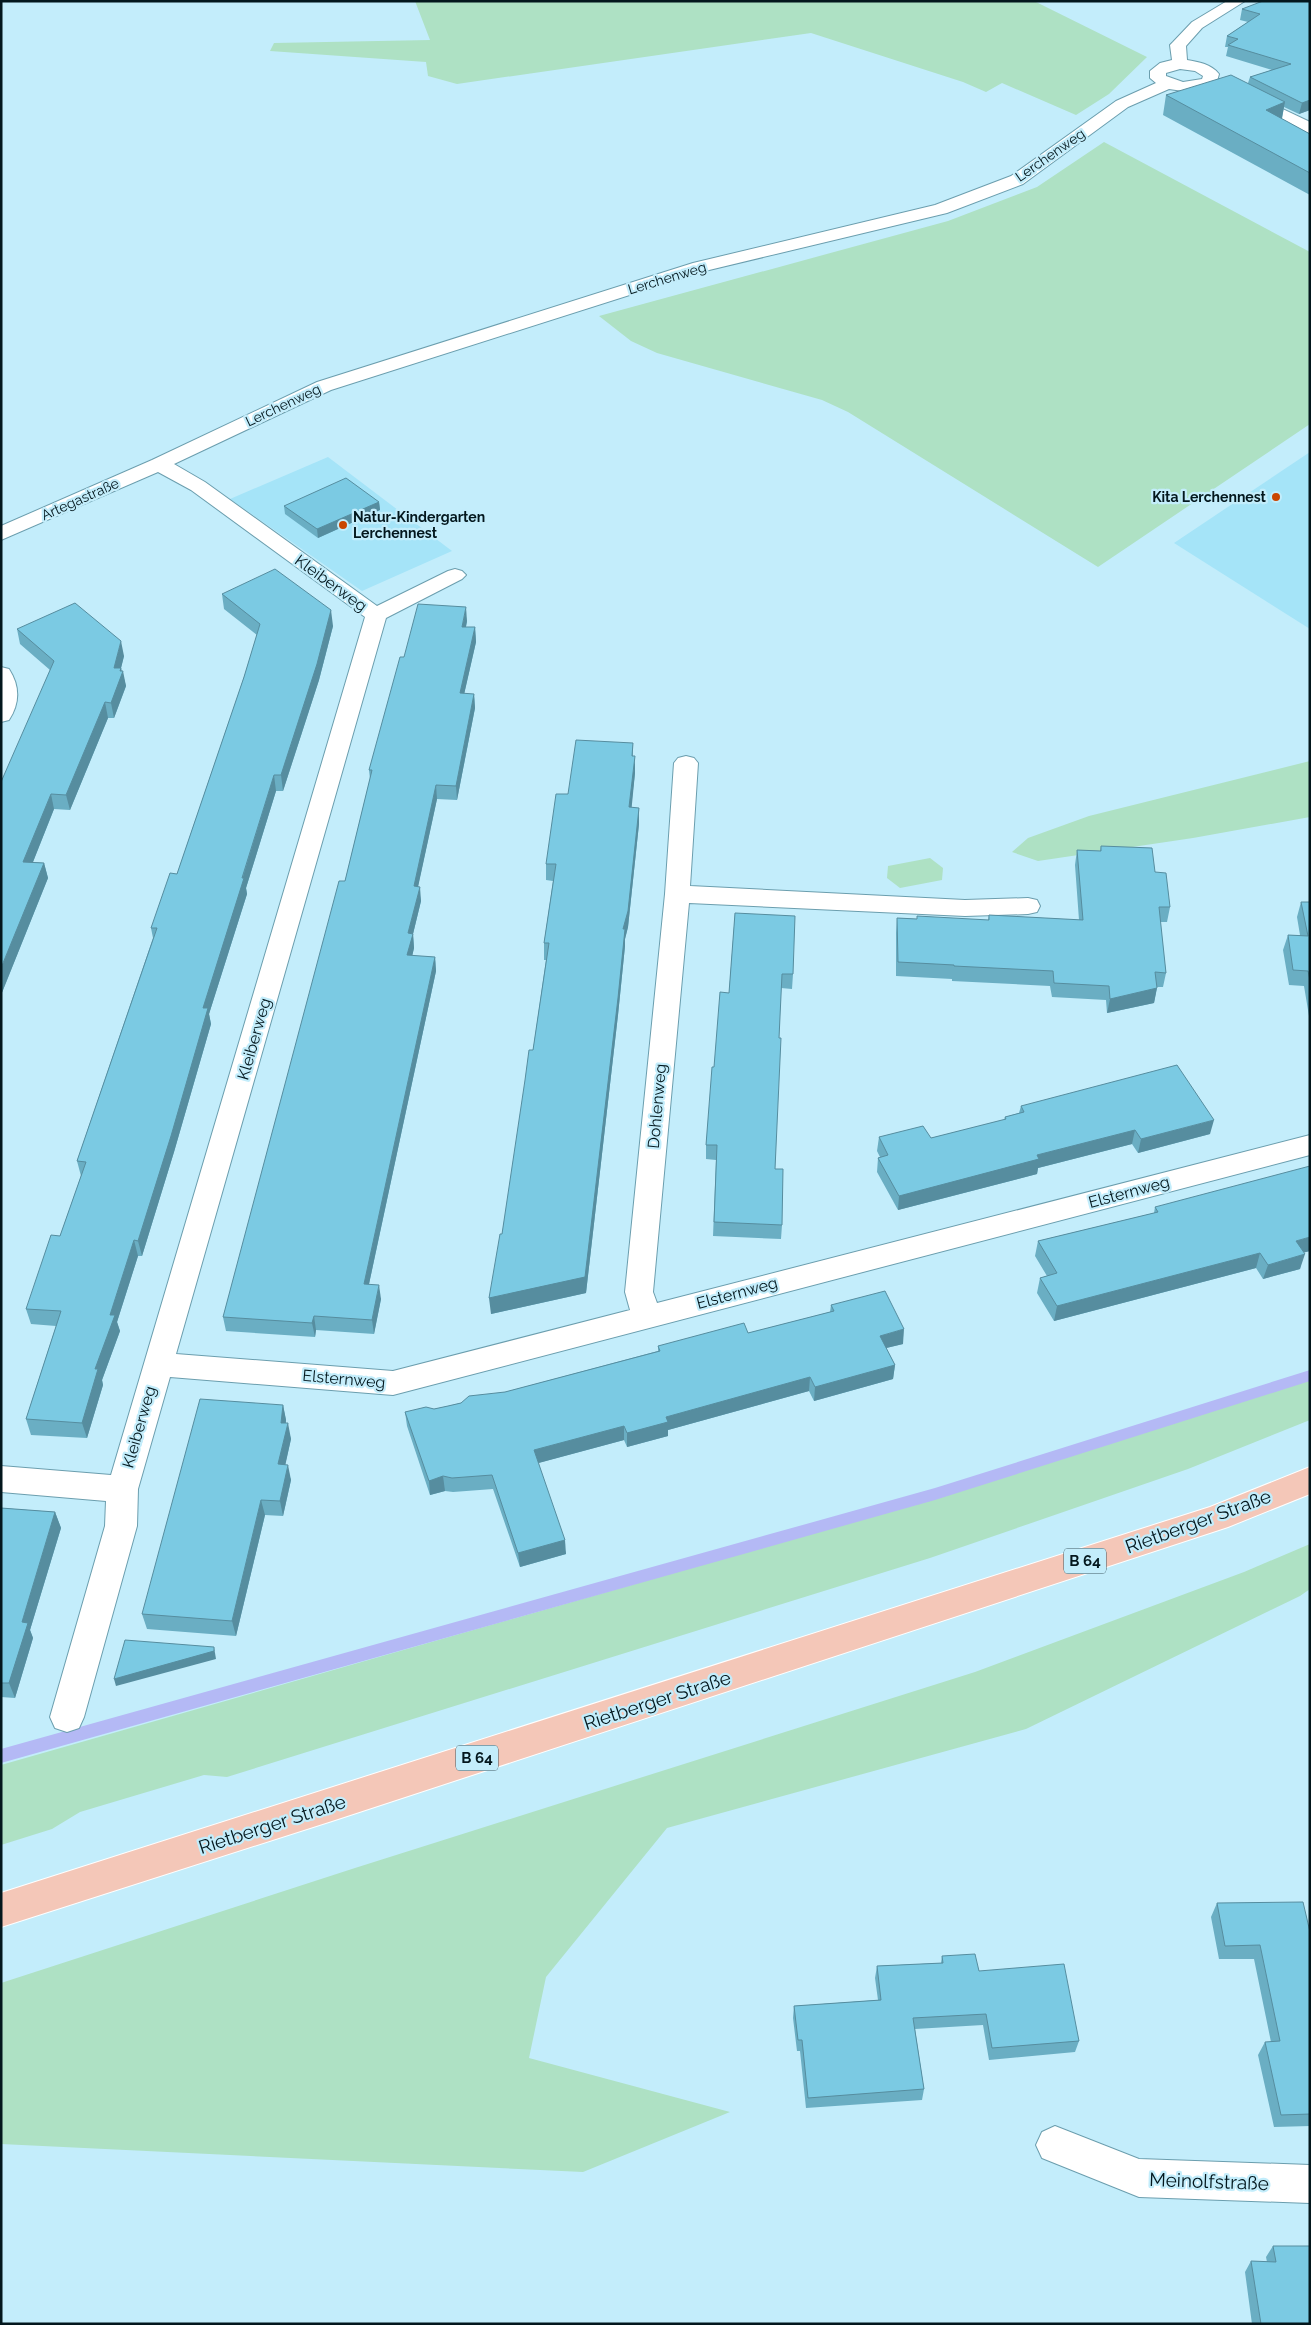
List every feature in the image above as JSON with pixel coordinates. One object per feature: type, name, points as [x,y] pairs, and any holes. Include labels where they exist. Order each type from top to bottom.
[{"type":"main road","name":"Rietberger Straße","points":[[1,1910],[354,1798],[1217,1518],[1310,1480]]},
{"type":"street","points":[[1180,64],[1178,44],[1197,26],[1238,1]]},
{"type":"street","points":[[1180,64],[1199,67],[1211,74],[1217,84],[1183,87],[1167,84],[1158,78],[1158,71],[1166,66],[1180,64]]},
{"type":"street","name":"Lerchenweg","points":[[159,464],[324,386],[699,268],[941,209],[1017,180],[1122,104],[1167,84]]},
{"type":"street","points":[[1239,93],[1309,128]]},
{"type":"street","name":"Artegastraße","points":[[1,534],[159,464]]},
{"type":"street","name":"Kleiberweg","points":[[67,1717],[121,1526],[122,1489],[376,616],[198,486],[159,464]]},
{"type":"street","points":[[376,616],[455,576]]},
{"type":"street","points":[[1,674],[8,688],[7,703],[1,715]]},
{"type":"street","name":"Dohlenweg","points":[[646,1317],[639,1292],[677,894],[686,763]]},
{"type":"street","points":[[677,894],[965,908],[1028,906]]},
{"type":"street","name":"Elsternweg","points":[[158,1364],[392,1383],[1310,1145]]},
{"type":"street","points":[[1,1479],[122,1489]]},
{"type":"street","name":"Meinolfstraße","points":[[1055,2146],[1139,2178],[1310,2184]]},
{"type":"shaded area","name":"Kita Lerchennest","points":[[1310,452],[1310,629],[1174,543]]},
{"type":"shaded area","name":"Natur-Kindergarten Lerchennest","points":[[328,457],[452,551],[362,591],[230,499]]},
{"type":"green space","points":[[415,1],[1034,1],[1147,57],[1109,94],[1076,115],[1002,83],[986,92],[963,82],[811,33],[457,84],[428,76],[426,62],[270,51],[274,43],[430,40]]},
{"type":"green space","points":[[1104,142],[1310,252],[1310,424],[1098,567],[848,412],[822,400],[657,353],[631,341],[599,316],[948,221],[1037,187]]},
{"type":"green space","points":[[1310,761],[1310,817],[1193,838],[1038,861],[1012,852],[1028,838],[1089,816]]},
{"type":"green space","points":[[930,858],[943,868],[942,880],[900,888],[887,878],[888,866]]},
{"type":"green space","points":[[1310,1380],[1310,1420],[1188,1469],[930,1558],[227,1777],[204,1775],[80,1812],[52,1829],[1,1845],[1,1765],[799,1537]]},
{"type":"green space","points":[[1310,1544],[1310,1589],[1300,1596],[1026,1729],[667,1828],[546,1977],[529,2058],[730,2112],[583,2172],[1,2144],[1,1983],[355,1868],[975,1672],[1244,1572]]},
{"type":"building","points":[[1263,1],[1310,1],[1310,100],[1302,103],[1250,77],[1291,64],[1228,45],[1238,39],[1227,36],[1260,14],[1242,9]]},
{"type":"building","points":[[1231,75],[1285,102],[1266,110],[1310,134],[1310,173],[1166,95]]},
{"type":"building","points":[[346,478],[379,502],[317,529],[284,506]]},
{"type":"building","points":[[275,569],[331,610],[317,664],[281,775],[274,775],[242,878],[244,878],[203,1008],[208,1008],[171,1136],[138,1241],[134,1240],[110,1315],[115,1315],[95,1369],[98,1369],[82,1423],[26,1419],[61,1311],[26,1309],[51,1235],[60,1236],[86,1162],[77,1161],[157,928],[151,928],[170,873],[177,874],[244,677],[260,624],[222,594]]},
{"type":"building","points":[[75,603],[121,641],[114,668],[121,668],[120,671],[123,671],[111,703],[105,702],[66,795],[51,794],[23,862],[44,863],[1,968],[1,782],[54,661],[17,629]]},
{"type":"building","points":[[418,604],[466,607],[462,627],[475,627],[460,693],[474,694],[456,786],[436,785],[414,886],[420,887],[408,933],[413,934],[407,955],[435,957],[364,1284],[379,1285],[372,1320],[314,1316],[312,1323],[223,1317],[339,881],[345,881],[372,770],[369,770],[400,657],[404,657]]},
{"type":"building","points":[[576,740],[633,743],[632,756],[635,756],[629,807],[639,808],[628,911],[623,929],[625,929],[618,998],[585,1277],[489,1298],[500,1234],[502,1234],[529,1050],[533,1050],[549,943],[544,943],[556,864],[546,864],[556,794],[568,794]]},
{"type":"building","points":[[1101,846],[1152,848],[1155,872],[1166,873],[1170,907],[1159,907],[1166,973],[1155,972],[1157,988],[1110,999],[1109,986],[1054,983],[1053,971],[898,962],[897,918],[917,919],[917,916],[989,920],[989,915],[1083,920],[1077,850],[1101,851]]},
{"type":"building","points":[[1301,902],[1310,902],[1310,980],[1308,971],[1293,970],[1288,935],[1308,936]]},
{"type":"building","points":[[735,913],[795,916],[793,974],[782,974],[779,1038],[781,1038],[775,1169],[783,1169],[782,1225],[714,1222],[717,1145],[706,1145],[720,992],[729,993]]},
{"type":"building","points":[[1177,1065],[1214,1120],[1141,1139],[1135,1130],[1037,1155],[1039,1159],[899,1196],[878,1158],[888,1155],[879,1137],[923,1126],[931,1138],[1006,1119],[1005,1117],[1024,1112],[1021,1106]]},
{"type":"building","points":[[1310,1166],[1310,1237],[1296,1241],[1305,1254],[1268,1265],[1260,1253],[1057,1306],[1040,1278],[1057,1273],[1038,1241],[1158,1212],[1155,1207]]},
{"type":"building","points":[[885,1291],[904,1329],[880,1336],[895,1365],[815,1387],[810,1377],[666,1417],[668,1422],[627,1433],[624,1426],[534,1450],[565,1540],[518,1553],[492,1475],[452,1478],[443,1476],[429,1481],[405,1412],[426,1407],[434,1409],[461,1403],[469,1396],[505,1392],[660,1351],[658,1346],[744,1323],[748,1333],[834,1311],[831,1305]]},
{"type":"building","points":[[200,1399],[283,1405],[281,1423],[288,1423],[278,1464],[288,1465],[280,1501],[261,1500],[232,1621],[142,1614]]},
{"type":"building","points":[[1,1508],[55,1512],[22,1622],[28,1623],[9,1683],[1,1683]]},
{"type":"building","points":[[125,1640],[214,1647],[214,1651],[114,1679]]},
{"type":"building","points":[[1303,1902],[1310,1932],[1310,2114],[1281,2115],[1265,2042],[1280,2041],[1260,1945],[1225,1946],[1217,1903]]},
{"type":"building","points":[[975,1954],[979,1971],[1064,1964],[1079,2041],[992,2048],[986,2014],[913,2018],[924,2089],[808,2098],[802,2040],[798,2040],[794,2006],[881,2000],[877,1966],[943,1963],[942,1956]]},
{"type":"building","points":[[1273,2246],[1310,2246],[1310,2324],[1261,2324],[1251,2261],[1276,2262]]},
{"type":"waterway","points":[[1,1756],[935,1494],[1310,1375]]},
{"type":"place","name":"Kita Lerchennest","points":[[1276,497]]},
{"type":"place","name":"Natur-Kindergarten Lerchennest","points":[[343,525]]}]
